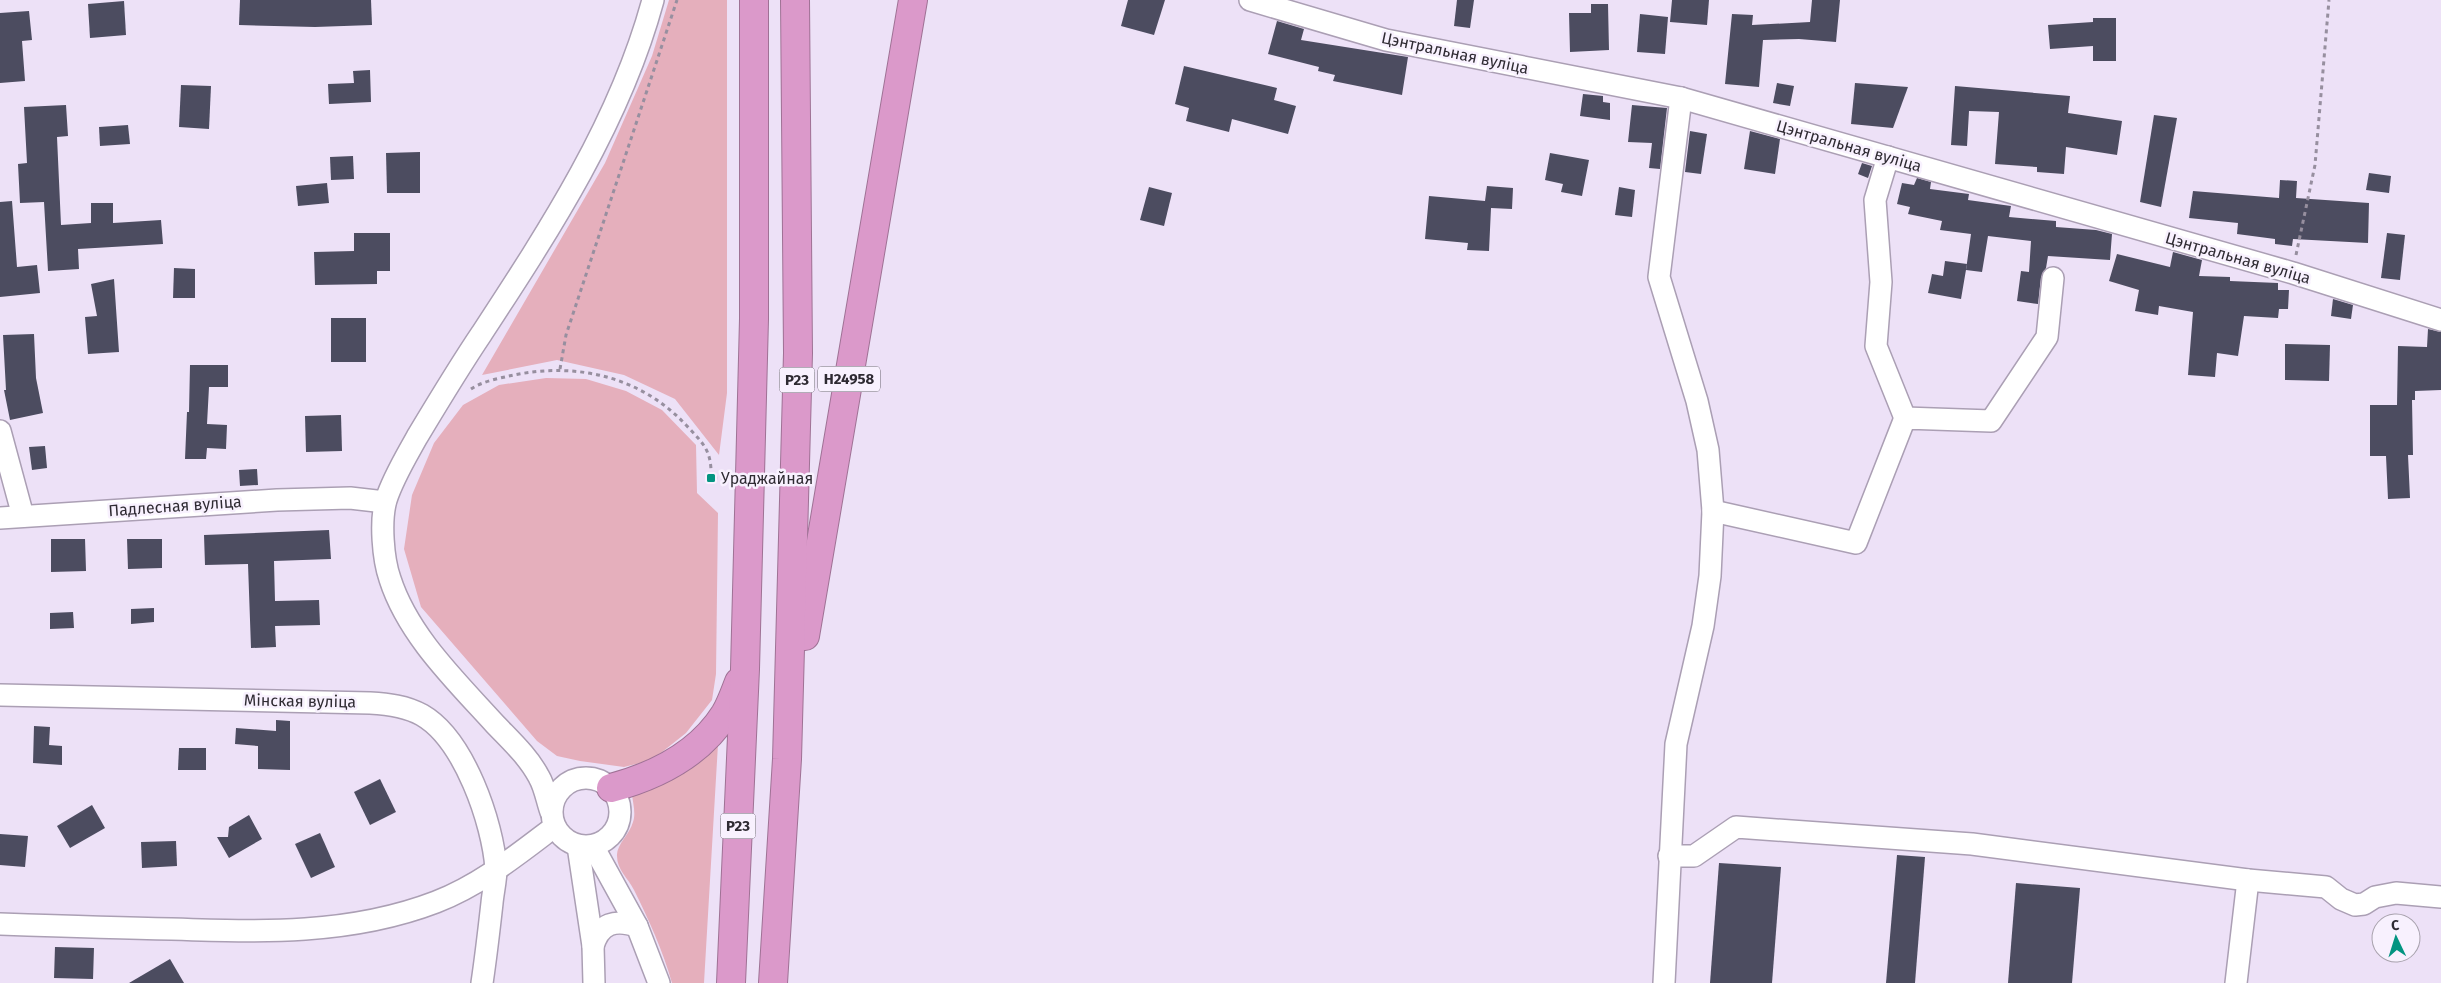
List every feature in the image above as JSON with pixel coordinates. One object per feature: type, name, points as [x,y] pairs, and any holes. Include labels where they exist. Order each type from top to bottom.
[{"type":"highway","name":"Р23","points":[[731,983],[745,669],[754,319],[754,0]]},
{"type":"highway","name":"Р23","points":[[773,983],[787,759],[798,353],[795,0]]},
{"type":"highway","name":"Н24958","points":[[787,759],[808,614],[913,0]]},
{"type":"highway","points":[[611,788],[641,780],[685,756],[704,741],[726,713],[745,669]]},
{"type":"street","points":[[653,0],[646,27],[618,97],[588,162],[543,239],[441,396],[399,469],[386,502],[383,550],[390,580],[411,624],[450,674],[526,757],[540,778],[560,836],[585,846],[637,926],[659,983]]},
{"type":"street","name":"Цэнтральная вуліца","points":[[1250,0],[1386,40],[1681,98],[2293,273],[2441,320]]},
{"type":"street","points":[[1664,983],[1676,744],[1704,626],[1710,576],[1713,511],[1706,442],[1697,401],[1658,277],[1681,98]]},
{"type":"street","points":[[1713,511],[1856,543],[1905,418],[1876,346],[1881,282],[1875,200],[1888,157]]},
{"type":"street","points":[[1905,418],[1991,421],[2047,338],[2053,278]]},
{"type":"street","points":[[0,431],[22,516]]},
{"type":"street","name":"Падлесная вуліца","points":[[0,518],[277,500],[350,498],[386,502]]},
{"type":"street","name":"Мінская вуліца","points":[[0,695],[370,703],[394,705],[421,715],[443,733],[473,782],[486,817],[496,870],[482,983]]},
{"type":"street","points":[[526,757],[554,773],[578,778],[596,779],[611,788],[620,807],[617,827],[607,839],[585,846]]},
{"type":"street","points":[[0,924],[259,932],[316,930],[375,921],[408,912],[469,887],[496,870],[553,820],[553,800],[558,790],[567,782],[578,778]]},
{"type":"street","points":[[1669,856],[1694,856],[1736,827],[1972,844],[2248,880],[2326,887],[2341,899],[2354,905],[2364,904],[2375,897],[2396,893],[2441,897]]},
{"type":"street","points":[[585,846],[594,983]]},
{"type":"street","points":[[2236,983],[2248,880]]},
{"type":"street","points":[[593,946],[597,933],[610,924],[624,922],[637,926]]},
{"type":"path","points":[[560,369],[569,326],[677,0]]},
{"type":"path","points":[[2293,273],[2315,165],[2329,0]]},
{"type":"path","points":[[441,396],[451,401],[476,386],[526,372],[560,369],[577,370],[612,378],[639,390],[664,405],[703,443],[712,460],[711,478],[750,479]]},
{"type":"shaded area","points":[[669,0],[727,0],[727,393],[719,455],[675,399],[624,375],[557,360],[482,375],[605,163],[652,56]]},
{"type":"shaded area","points":[[546,378],[586,379],[626,391],[662,410],[696,445],[697,493],[718,513],[716,674],[712,700],[686,733],[652,760],[624,767],[557,756],[537,741],[421,607],[404,549],[412,495],[434,443],[463,405],[499,385]]},
{"type":"shaded area","points":[[718,744],[704,983],[672,983],[650,924],[634,890],[619,866],[617,852],[634,819],[632,795]]},
{"type":"building","points":[[240,0],[371,0],[372,25],[315,27],[239,25]]},
{"type":"building","points":[[1128,0],[1165,0],[1154,35],[1121,26]]},
{"type":"building","points":[[1457,0],[1474,0],[1470,28],[1454,26]]},
{"type":"building","points":[[1672,0],[1709,0],[1707,25],[1670,22]]},
{"type":"building","points":[[1812,0],[1840,0],[1836,42],[1799,39],[1763,40],[1759,87],[1725,84],[1732,14],[1753,15],[1752,25],[1810,22]]},
{"type":"building","points":[[124,1],[126,35],[90,38],[88,4]]},
{"type":"building","points":[[1591,4],[1608,4],[1609,50],[1570,52],[1569,13],[1591,13]]},
{"type":"building","points":[[29,11],[32,40],[22,41],[25,81],[0,83],[0,13]]},
{"type":"building","points":[[1640,14],[1668,17],[1665,54],[1637,52]]},
{"type":"building","points":[[2093,18],[2116,18],[2116,61],[2093,61],[2093,46],[2050,49],[2048,25],[2093,22]]},
{"type":"building","points":[[1277,21],[1304,29],[1301,40],[1408,57],[1402,95],[1333,81],[1335,75],[1318,71],[1319,67],[1268,54]]},
{"type":"building","points":[[1184,66],[1277,88],[1274,100],[1296,106],[1288,134],[1232,119],[1229,132],[1186,121],[1189,108],[1175,104]]},
{"type":"building","points":[[370,70],[371,102],[329,104],[328,84],[354,83],[353,71]]},
{"type":"building","points":[[1777,83],[1794,86],[1790,106],[1773,103]]},
{"type":"building","points":[[1855,83],[1908,87],[1893,128],[1851,124]]},
{"type":"building","points":[[181,85],[211,86],[209,129],[179,127]]},
{"type":"building","points":[[1955,86],[2070,96],[2068,113],[2122,121],[2117,155],[2066,147],[2064,174],[2037,172],[2037,167],[1995,164],[1999,112],[1969,111],[1967,146],[1951,145]]},
{"type":"building","points":[[1583,94],[1603,96],[1603,102],[1610,103],[1610,120],[1580,116]]},
{"type":"building","points":[[66,105],[68,136],[57,137],[61,225],[91,223],[91,203],[113,203],[113,223],[161,220],[163,244],[78,249],[79,269],[48,271],[44,202],[20,203],[18,164],[27,163],[24,107]]},
{"type":"building","points":[[1632,105],[1667,108],[1660,169],[1649,168],[1652,143],[1628,142]]},
{"type":"building","points":[[2154,115],[2177,118],[2161,207],[2140,202]]},
{"type":"building","points":[[128,125],[130,144],[100,146],[99,127]]},
{"type":"building","points":[[1690,131],[1707,134],[1701,174],[1685,172]]},
{"type":"building","points":[[1750,131],[1780,139],[1775,174],[1744,169]]},
{"type":"building","points":[[420,152],[420,193],[387,193],[386,153]]},
{"type":"building","points":[[1550,153],[1589,160],[1582,196],[1561,192],[1563,184],[1545,180]]},
{"type":"building","points":[[353,156],[354,179],[331,180],[330,157]]},
{"type":"building","points":[[1862,163],[1872,166],[1868,178],[1858,174]]},
{"type":"building","points":[[2369,173],[2391,176],[2389,193],[2366,190]]},
{"type":"building","points":[[1917,178],[1931,182],[1930,189],[1969,194],[1968,200],[2011,206],[2009,217],[2056,221],[2056,227],[2096,230],[2112,234],[2110,260],[2048,256],[2046,268],[2041,277],[2038,304],[2017,301],[2021,271],[2029,272],[2031,241],[1988,236],[1982,272],[1966,270],[1971,234],[1940,230],[1942,221],[1908,214],[1910,207],[1897,204],[1902,183],[1914,185]]},
{"type":"building","points":[[2280,180],[2297,181],[2296,198],[2369,203],[2368,243],[2293,239],[2292,246],[2275,244],[2275,239],[2237,234],[2238,223],[2189,218],[2193,191],[2279,198]]},
{"type":"building","points":[[327,183],[329,203],[298,206],[296,186]]},
{"type":"building","points":[[1487,186],[1513,188],[1512,209],[1491,208],[1489,251],[1467,250],[1468,243],[1425,239],[1429,196],[1485,201]]},
{"type":"building","points":[[1149,187],[1172,193],[1164,226],[1140,220]]},
{"type":"building","points":[[1619,187],[1635,190],[1632,217],[1615,215]]},
{"type":"building","points":[[12,201],[17,267],[37,265],[40,293],[0,297],[0,202]]},
{"type":"building","points":[[354,233],[390,233],[390,271],[377,271],[377,284],[315,285],[314,252],[354,251]]},
{"type":"building","points":[[2387,233],[2405,235],[2400,280],[2381,278]]},
{"type":"building","points":[[2173,252],[2202,260],[2199,276],[2230,277],[2230,281],[2278,283],[2278,290],[2289,290],[2288,309],[2279,309],[2278,318],[2244,316],[2238,356],[2217,353],[2215,377],[2188,375],[2193,312],[2159,306],[2158,315],[2135,311],[2139,290],[2109,281],[2117,254],[2170,267]]},
{"type":"building","points":[[1945,261],[1967,264],[1961,299],[1928,293],[1932,274],[1943,276]]},
{"type":"building","points":[[174,268],[195,269],[195,298],[173,298]]},
{"type":"building","points":[[114,279],[119,352],[88,354],[85,317],[97,316],[91,284]]},
{"type":"building","points":[[2333,299],[2353,305],[2351,319],[2331,316]]},
{"type":"building","points":[[331,318],[366,318],[366,362],[331,362]]},
{"type":"building","points":[[2428,329],[2441,332],[2441,390],[2415,391],[2415,400],[2412,400],[2413,455],[2408,455],[2410,498],[2388,499],[2386,456],[2370,456],[2370,405],[2397,405],[2398,346],[2427,347]]},
{"type":"building","points":[[34,334],[36,378],[43,413],[10,420],[4,390],[6,390],[3,335]]},
{"type":"building","points":[[2285,344],[2330,345],[2329,381],[2285,380]]},
{"type":"building","points":[[190,365],[228,365],[228,387],[209,387],[207,424],[227,425],[226,449],[207,448],[206,459],[185,459]]},
{"type":"building","points":[[341,415],[342,451],[306,452],[305,416]]},
{"type":"building","points":[[45,446],[47,468],[32,470],[29,447]]},
{"type":"building","points":[[257,469],[258,485],[240,486],[239,470]]},
{"type":"building","points":[[329,530],[331,559],[274,561],[275,601],[319,600],[320,625],[275,626],[276,647],[251,648],[248,564],[205,565],[204,535]]},
{"type":"building","points":[[51,539],[85,539],[86,571],[51,572]]},
{"type":"building","points":[[127,539],[162,539],[162,568],[128,569]]},
{"type":"building","points":[[154,608],[154,622],[131,624],[131,609]]},
{"type":"building","points":[[73,612],[74,628],[50,629],[50,613]]},
{"type":"building","points":[[276,720],[290,721],[290,770],[258,769],[258,746],[235,744],[236,728],[276,731]]},
{"type":"building","points":[[34,726],[50,727],[49,745],[62,746],[62,765],[33,763]]},
{"type":"building","points":[[179,748],[206,748],[206,770],[178,770]]},
{"type":"building","points":[[380,779],[396,812],[370,825],[354,792]]},
{"type":"building","points":[[92,805],[105,828],[70,848],[57,826]]},
{"type":"building","points":[[249,815],[262,839],[229,858],[217,837],[228,837],[229,827]]},
{"type":"building","points":[[320,833],[335,867],[311,878],[295,844]]},
{"type":"building","points":[[0,834],[28,836],[25,867],[0,865]]},
{"type":"building","points":[[176,841],[177,866],[142,868],[141,842]]},
{"type":"building","points":[[1897,855],[1925,857],[1915,983],[1886,983]]},
{"type":"building","points":[[1719,863],[1781,867],[1772,983],[1710,983]]},
{"type":"building","points":[[2016,883],[2080,888],[2072,983],[2008,983]]},
{"type":"building","points":[[55,947],[94,948],[93,979],[54,978]]},
{"type":"building","points":[[170,959],[184,983],[129,983]]},
{"type":"place","name":"Ураджайная","points":[[711,478]]}]
